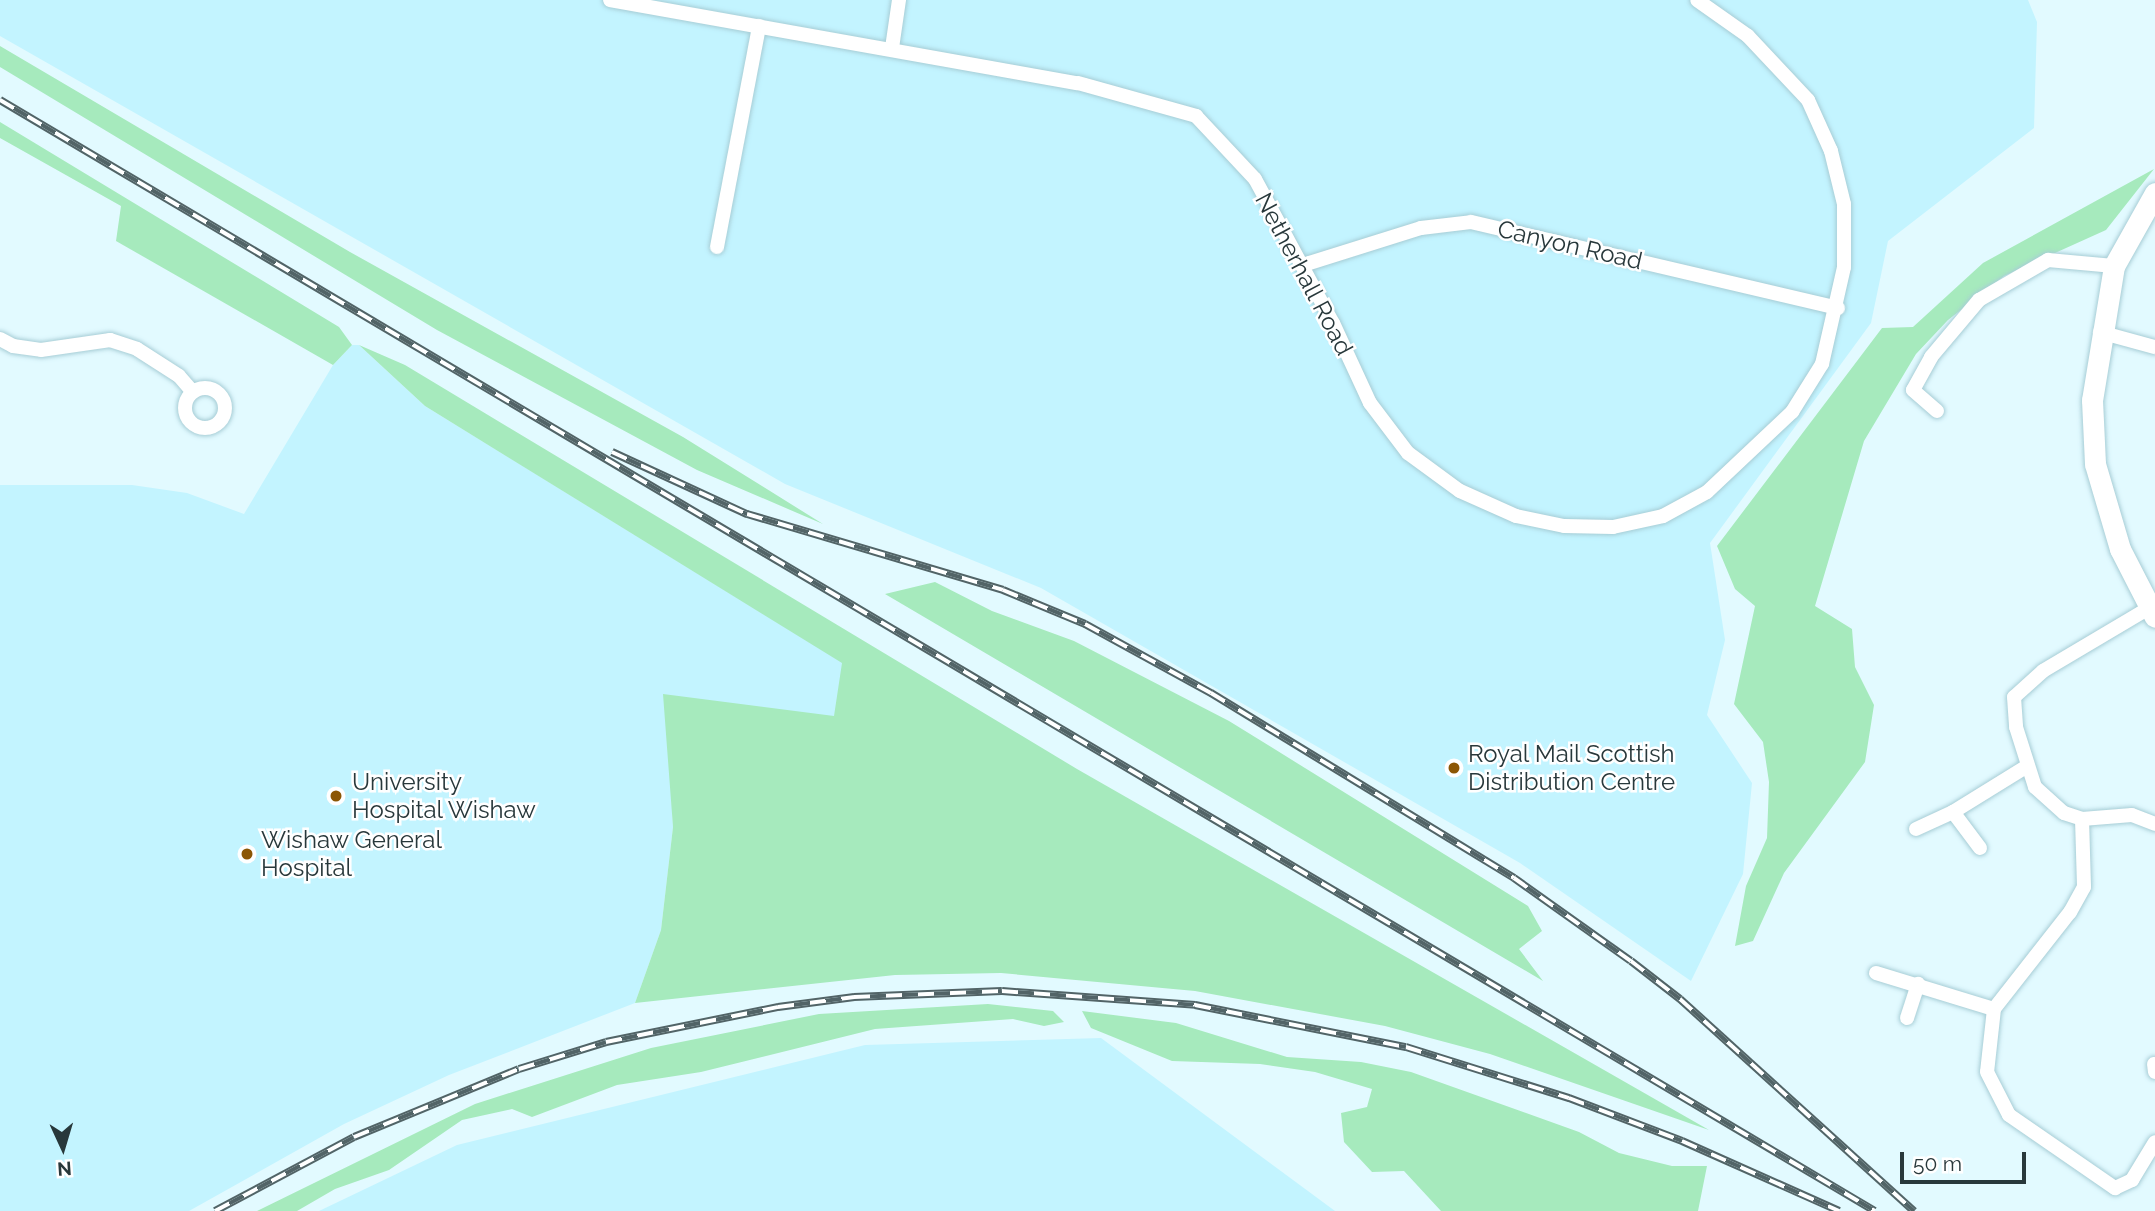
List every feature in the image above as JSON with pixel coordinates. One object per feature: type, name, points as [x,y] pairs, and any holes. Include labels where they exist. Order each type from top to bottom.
[{"type":"street","name":"Netherhall Road","points":[[610,0],[1078,83],[1196,116],[1255,179],[1303,265],[1370,403],[1408,453],[1461,491],[1516,516],[1564,526],[1613,527],[1663,516],[1707,492],[1792,412],[1822,364],[1838,308]]},
{"type":"street","points":[[892,48],[899,0]]},
{"type":"street","points":[[1697,0],[1748,36],[1808,100],[1831,150],[1844,204],[1844,267],[1838,308]]},
{"type":"street","points":[[718,247],[759,26]]},
{"type":"street","points":[[2155,192],[2114,266],[2100,332],[2092,400],[2095,464],[2120,549],[2152,613],[2043,671],[2014,697],[2026,767],[2035,787],[2064,813],[2082,819],[2132,815],[2155,824]]},
{"type":"street","name":"Canyon Road","points":[[1303,265],[1421,228],[1471,222],[1838,308]]},
{"type":"street","points":[[1937,411],[1913,390],[1931,357],[1979,300],[2048,260],[2114,266]]},
{"type":"street","points":[[2100,332],[2155,347]]},
{"type":"street","points":[[0,339],[13,346],[41,350],[110,340],[137,349],[179,376],[193,392]]},
{"type":"street","points":[[1916,829],[1953,812],[2026,767]]},
{"type":"street","points":[[1953,812],[1980,848]]},
{"type":"street","points":[[2082,819],[2084,887],[2070,912],[1994,1009],[1987,1072],[2009,1115],[2115,1188],[2132,1180],[2155,1142]]},
{"type":"street","points":[[1875,973],[1994,1009]]},
{"type":"street","points":[[1907,1018],[1918,984]]},
{"type":"shaded area","points":[[0,0],[2028,0],[2037,22],[2034,128],[1888,241],[1871,323],[1710,543],[1725,640],[1707,715],[1752,783],[1743,874],[1691,981],[1520,863],[1041,588],[785,484],[0,36]]},
{"type":"shaded area","name":"University Hospital Wishaw","points":[[352,345],[359,345],[425,406],[843,663],[835,716],[670,764],[673,827],[661,930],[635,1003],[449,1075],[344,1124],[189,1211],[0,1211],[0,485],[132,485],[187,493],[244,514],[333,365]]},
{"type":"shaded area","points":[[1101,1038],[1335,1211],[319,1211],[457,1145],[865,1045]]},
{"type":"green space","points":[[0,46],[350,252],[683,437],[823,524],[697,470],[437,330],[0,67]]},
{"type":"green space","points":[[0,122],[339,327],[352,345],[333,365],[116,241],[121,206],[0,138]]},
{"type":"green space","points":[[2154,169],[2106,230],[2004,276],[1948,320],[1916,354],[1864,441],[1815,606],[1852,629],[1855,667],[1874,705],[1865,762],[1784,873],[1753,941],[1735,946],[1746,886],[1767,838],[1769,782],[1763,742],[1734,704],[1755,606],[1735,589],[1717,546],[1882,328],[1913,327],[1983,263]]},
{"type":"green space","points":[[359,345],[405,365],[1077,769],[1709,1130],[1490,1054],[1385,1026],[1195,991],[1001,973],[895,975],[635,1003],[661,930],[673,827],[663,694],[834,716],[842,663],[425,406]]},
{"type":"green space","points":[[935,582],[992,611],[1074,641],[1229,721],[1528,906],[1542,931],[1519,949],[1543,981],[885,594]]},
{"type":"green space","points":[[988,1004],[1053,1011],[1064,1022],[1044,1026],[1013,1019],[875,1029],[701,1072],[617,1085],[532,1117],[512,1109],[462,1120],[389,1170],[335,1189],[297,1211],[257,1211],[475,1104],[651,1048],[819,1014]]},
{"type":"green space","points":[[1082,1011],[1176,1023],[1287,1057],[1361,1062],[1411,1072],[1579,1132],[1619,1153],[1672,1166],[1707,1166],[1698,1211],[1441,1211],[1404,1171],[1372,1172],[1344,1142],[1341,1113],[1367,1107],[1372,1089],[1315,1072],[1260,1064],[1172,1061],[1091,1028]]},
{"type":"railway","points":[[0,100],[1875,1211]]},
{"type":"railway","points":[[612,452],[747,514],[1003,590],[1085,624],[1211,693],[1514,878],[1631,961],[1680,999],[1914,1211]]},
{"type":"railway","points":[[215,1211],[354,1137],[519,1069],[606,1042],[778,1007],[854,997],[1002,991],[1195,1005],[1406,1047],[1569,1098],[1682,1141],[1839,1211]]},
{"type":"place","name":"Royal Mail Scottish Distribution Centre","points":[[1454,768]]},
{"type":"place","name":"University Hospital Wishaw","points":[[336,796]]},
{"type":"place","name":"Wishaw General Hospital","points":[[247,854]]}]
